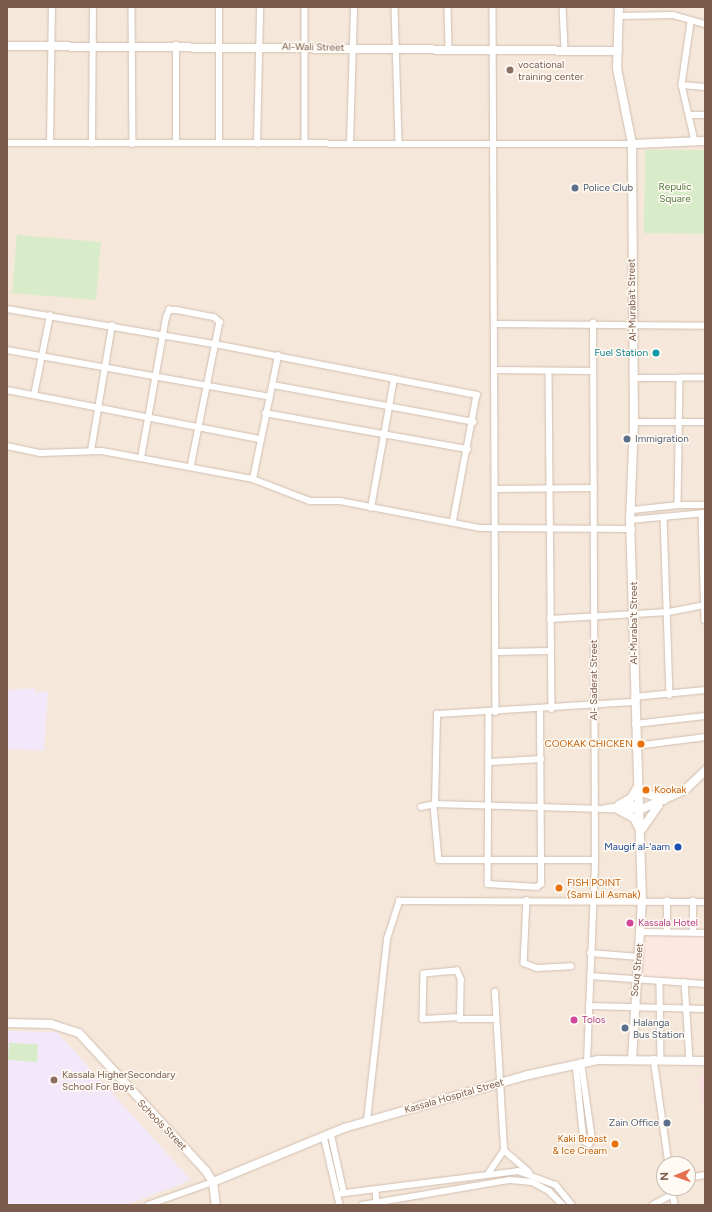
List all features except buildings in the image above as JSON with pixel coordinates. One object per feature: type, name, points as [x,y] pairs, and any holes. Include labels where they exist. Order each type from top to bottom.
[{"type":"main road","name":"Al-Muraba't Street","points":[[619,7],[619,82],[632,144],[632,323],[634,422],[633,510],[630,520],[632,529],[634,700],[640,833]]},
{"type":"main road","name":"Al-Wali Street","points":[[7,46],[176,45],[395,49],[618,50]]},
{"type":"main road","points":[[632,144],[705,141]]},
{"type":"main road","points":[[640,833],[654,808],[703,776]]},
{"type":"main road","points":[[640,833],[634,818],[619,808],[638,789],[665,800]]},
{"type":"main road","points":[[639,807],[665,800]]},
{"type":"main road","name":"Souq Street","points":[[632,1058],[634,978],[639,957],[642,900],[640,833]]},
{"type":"main road","name":"Schools Street","points":[[7,1023],[51,1024],[79,1033],[213,1182]]},
{"type":"main road","name":"Kassala Hospital Street","points":[[213,1182],[366,1121],[500,1082],[581,1063],[632,1058],[705,1061]]},
{"type":"main road","points":[[213,1182],[216,1205]]},
{"type":"street","points":[[50,144],[52,7]]},
{"type":"street","points":[[92,144],[93,7]]},
{"type":"street","points":[[132,7],[131,45],[133,144]]},
{"type":"street","points":[[219,7],[219,144]]},
{"type":"street","points":[[257,144],[260,7]]},
{"type":"street","points":[[305,7],[305,143]]},
{"type":"street","points":[[350,143],[354,48],[354,7]]},
{"type":"street","points":[[395,7],[398,143]]},
{"type":"street","points":[[448,7],[449,49]]},
{"type":"street","points":[[493,7],[494,489],[496,530],[497,652],[496,712]]},
{"type":"street","points":[[563,7],[565,50]]},
{"type":"street","points":[[619,16],[673,15],[691,23],[705,24]]},
{"type":"street","points":[[691,23],[682,85],[695,141]]},
{"type":"street","points":[[176,45],[176,144]]},
{"type":"street","points":[[682,85],[705,87]]},
{"type":"street","points":[[689,115],[705,115]]},
{"type":"street","points":[[7,143],[632,144]]},
{"type":"street","points":[[7,309],[215,344],[477,395],[474,422],[454,523]]},
{"type":"street","points":[[141,458],[167,313],[177,310],[219,319],[191,467]]},
{"type":"street","points":[[34,395],[50,316]]},
{"type":"street","name":"Al- Saderat Street","points":[[581,1063],[589,1006],[595,860],[593,323]]},
{"type":"street","points":[[494,324],[632,323],[705,326]]},
{"type":"street","points":[[91,451],[112,326]]},
{"type":"street","points":[[7,350],[207,387],[270,397]]},
{"type":"street","points":[[253,479],[265,413],[273,385],[278,356]]},
{"type":"street","points":[[494,370],[593,371]]},
{"type":"street","points":[[549,371],[551,488],[550,651],[552,709]]},
{"type":"street","points":[[634,378],[705,378]]},
{"type":"street","points":[[678,505],[680,378]]},
{"type":"street","points":[[370,508],[394,379]]},
{"type":"street","points":[[273,385],[474,422]]},
{"type":"street","points":[[7,390],[148,416],[260,439]]},
{"type":"street","points":[[265,413],[468,448]]},
{"type":"street","points":[[634,422],[705,422]]},
{"type":"street","points":[[7,446],[40,453],[91,451],[141,458],[253,479],[310,501],[340,501],[370,508],[496,530],[550,528],[632,529]]},
{"type":"street","points":[[494,489],[594,488]]},
{"type":"street","points":[[633,510],[678,505],[705,505]]},
{"type":"street","points":[[630,520],[704,513],[705,620]]},
{"type":"street","points":[[664,517],[669,612],[670,694]]},
{"type":"street","points":[[550,619],[595,618],[669,612],[704,606]]},
{"type":"street","points":[[497,652],[550,651]]},
{"type":"street","points":[[595,860],[489,862],[439,860],[435,805],[437,714],[488,713],[552,709],[705,690]]},
{"type":"street","points":[[488,713],[490,762],[490,886],[537,887],[541,884],[540,710]]},
{"type":"street","points":[[635,724],[705,716]]},
{"type":"street","points":[[636,746],[705,738]]},
{"type":"street","points":[[490,762],[541,759]]},
{"type":"street","points":[[421,807],[435,805],[489,807],[639,807]]},
{"type":"street","points":[[527,900],[524,964],[538,968],[571,966]]},
{"type":"street","points":[[366,1121],[387,939],[397,902],[527,900],[642,900],[705,902]]},
{"type":"street","points":[[667,901],[667,932]]},
{"type":"street","points":[[693,902],[693,933]]},
{"type":"street","points":[[640,932],[705,933]]},
{"type":"street","points":[[590,953],[639,957]]},
{"type":"street","points":[[460,1020],[461,980],[457,971],[424,974],[423,1019],[460,1020],[496,1019]]},
{"type":"street","points":[[590,976],[705,984]]},
{"type":"street","points":[[660,982],[657,1059],[668,1156]]},
{"type":"street","points":[[685,982],[685,1008],[690,1061]]},
{"type":"street","points":[[488,1174],[504,1150],[495,992]]},
{"type":"street","points":[[589,1006],[705,1009]]},
{"type":"street","points":[[581,1063],[592,1140],[589,1144],[584,1141],[581,1063]]},
{"type":"street","points":[[328,1135],[344,1192]]},
{"type":"street","points":[[328,1135],[340,1205]]},
{"type":"street","points":[[504,1150],[531,1173],[556,1185],[572,1205]]},
{"type":"street","points":[[337,1194],[488,1174],[531,1173]]},
{"type":"street","points":[[362,1205],[510,1180],[532,1182],[549,1191],[563,1205]]},
{"type":"street","points":[[151,1204],[213,1182]]},
{"type":"street","points":[[376,1190],[378,1203]]},
{"type":"street","points":[[653,1205],[666,1196]]},
{"type":"shaded area","points":[[7,7],[705,7],[705,1205],[7,1205]]},
{"type":"shaded area","points":[[35,688],[35,693],[48,691],[44,751],[7,749],[7,690]]},
{"type":"shaded area","points":[[645,934],[705,936],[705,981],[643,980]]},
{"type":"shaded area","name":"Kassala HigherSecondary School For Boys","points":[[7,1031],[57,1032],[191,1180],[127,1205],[7,1205]]},
{"type":"shaded area","points":[[699,1077],[705,1077],[705,1120]]},
{"type":"green space","name":"Repulic Square","points":[[645,150],[705,150],[705,234],[644,233]]},
{"type":"green space","points":[[17,235],[101,242],[96,300],[12,293]]},
{"type":"green space","points":[[9,1043],[38,1044],[37,1062],[8,1060]]},
{"type":"place","name":"vocational training center","points":[[510,70]]},
{"type":"place","name":"Police Club","points":[[575,188]]},
{"type":"place","name":"Fuel Station","points":[[656,353]]},
{"type":"place","name":"Immigration","points":[[627,439]]},
{"type":"place","name":"COOKAK CHICKEN","points":[[641,744]]},
{"type":"place","name":"Kookak","points":[[646,790]]},
{"type":"place","name":"Maugif al-'aam","points":[[678,847]]},
{"type":"place","name":"FISH POINT (Sami Lil Asmak)","points":[[559,888]]},
{"type":"place","name":"Kassala Hotel","points":[[630,923]]},
{"type":"place","name":"Tolos","points":[[574,1020]]},
{"type":"place","name":"Halanga Bus Station","points":[[625,1028]]},
{"type":"place","name":"Kassala HigherSecondary School For Boys","points":[[54,1080]]},
{"type":"place","name":"Zain Office","points":[[667,1123]]},
{"type":"place","name":"Kaki Broast & Ice Cream","points":[[615,1144]]}]
